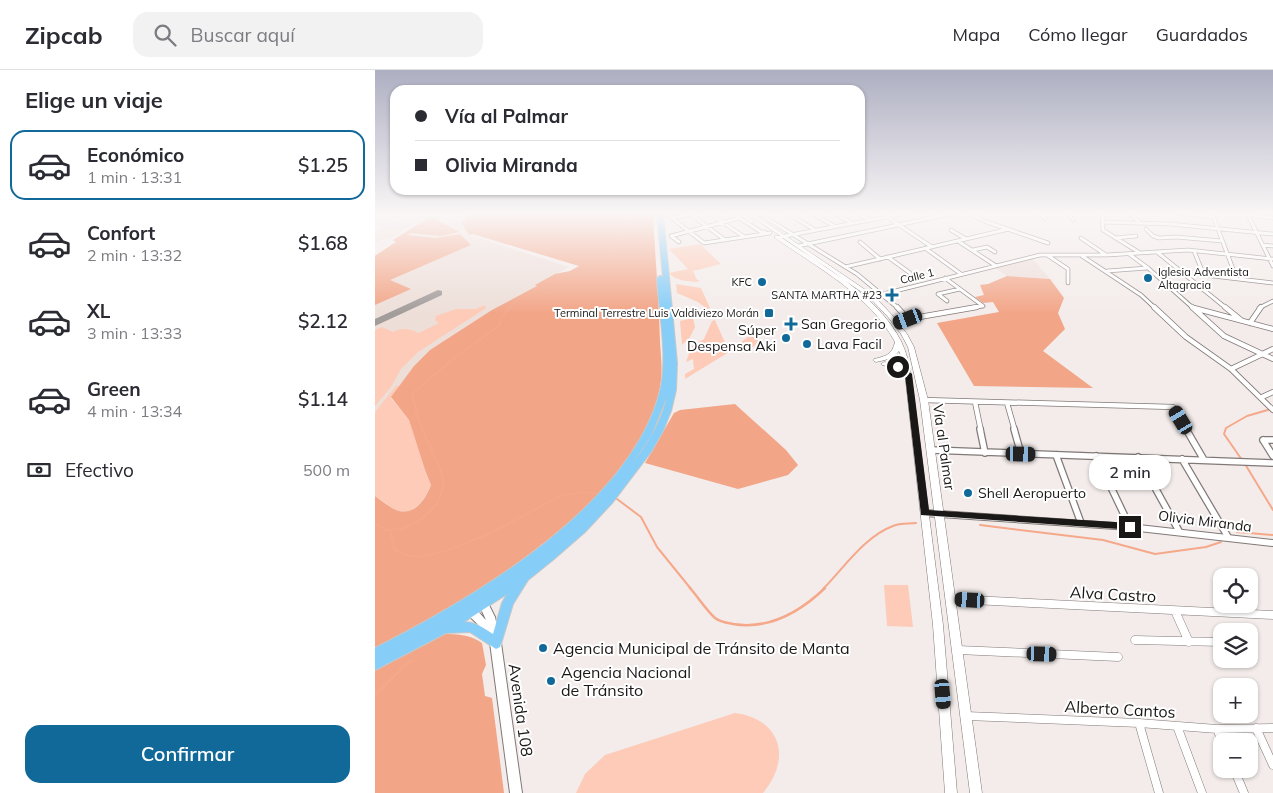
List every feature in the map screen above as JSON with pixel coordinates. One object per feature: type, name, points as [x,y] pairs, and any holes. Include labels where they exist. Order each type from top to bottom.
[{"type":"main road","points":[[481,600],[547,547],[602,497],[635,456],[657,416],[666,376],[657,247]]},
{"type":"main road","points":[[375,664],[442,629],[468,608],[527,573],[580,530],[624,483],[644,457],[668,410],[673,388],[673,351],[666,247]]},
{"type":"main road","name":"Vía al Palmar","points":[[799,247],[897,323],[911,347],[924,400],[952,599],[976,793]]},
{"type":"main road","name":"Vía al Palmar","points":[[799,247],[867,298],[898,340],[909,374],[938,625],[951,793]]},
{"type":"main road","points":[[876,360],[896,353],[898,350],[898,340]]},
{"type":"main road","points":[[884,364],[902,368],[909,374]]},
{"type":"main road","points":[[442,629],[461,626],[472,627],[494,637],[508,602],[527,573]]},
{"type":"main road","points":[[375,654],[440,620],[468,608]]},
{"type":"street","points":[[812,247],[845,267],[883,294],[908,319]]},
{"type":"street","points":[[866,247],[880,259]]},
{"type":"street","points":[[845,267],[932,247]]},
{"type":"street","points":[[968,247],[996,266]]},
{"type":"street","points":[[973,250],[987,247],[995,252]]},
{"type":"street","points":[[1094,247],[1107,255]]},
{"type":"street","points":[[1130,247],[1140,253]]},
{"type":"street","points":[[1224,247],[1233,269]]},
{"type":"street","points":[[1264,247],[1273,266]]},
{"type":"street","points":[[925,248],[961,274]]},
{"type":"street","points":[[1194,251],[1204,275],[1273,283]]},
{"type":"street","name":"Calle 1","points":[[867,298],[1047,254],[1082,256],[1194,251],[1271,259]]},
{"type":"street","points":[[1157,252],[1241,320]]},
{"type":"street","points":[[1047,254],[1068,269],[1068,283]]},
{"type":"street","points":[[1129,254],[1148,268],[1224,336],[1273,360]]},
{"type":"street","points":[[1082,256],[1141,294],[1186,337],[1231,369],[1262,397],[1273,410]]},
{"type":"street","points":[[889,257],[910,274]]},
{"type":"street","points":[[1107,271],[1148,268]]},
{"type":"street","points":[[897,323],[908,319],[983,306],[945,278]]},
{"type":"street","points":[[947,302],[938,294],[960,288]]},
{"type":"street","points":[[1250,323],[1259,308],[1273,301]]},
{"type":"street","points":[[1193,308],[1273,328]]},
{"type":"street","points":[[1231,369],[1273,349]]},
{"type":"street","points":[[1262,397],[1273,392]]},
{"type":"street","points":[[924,400],[1173,407],[1204,460]]},
{"type":"street","points":[[975,402],[985,453]]},
{"type":"street","points":[[1007,403],[1021,454]]},
{"type":"street","points":[[1273,440],[1263,440],[1273,456]]},
{"type":"street","points":[[931,450],[1273,463]]},
{"type":"street","points":[[1056,455],[1081,523]]},
{"type":"street","points":[[1096,456],[1130,527]]},
{"type":"street","points":[[1138,457],[1179,532]]},
{"type":"street","points":[[1182,459],[1228,537]]},
{"type":"street","name":"Olivia Miranda","points":[[925,513],[1130,527],[1273,543]]},
{"type":"street","name":"Alva Castro","points":[[952,599],[1273,616]]},
{"type":"street","name":"Avenida 108","points":[[481,600],[491,617],[516,793]]},
{"type":"street","points":[[468,608],[494,637]]},
{"type":"street","points":[[1175,610],[1189,642]]},
{"type":"street","points":[[1135,640],[1213,642]]},
{"type":"street","points":[[958,650],[1118,657]]},
{"type":"street","name":"Alberto Cantos","points":[[966,716],[1139,723],[1217,729],[1273,728]]},
{"type":"street","points":[[1139,723],[1159,793]]},
{"type":"street","points":[[1177,726],[1202,793]]},
{"type":"street","points":[[1256,728],[1273,765]]},
{"type":"street","points":[[1217,729],[1219,733]]},
{"type":"street","points":[[1238,778],[1244,793]]},
{"type":"shaded area","points":[[388,247],[506,247],[569,267],[430,350],[414,366],[391,397],[375,496],[375,255]]},
{"type":"shaded area","points":[[389,247],[467,247],[390,280],[411,289],[375,305],[375,256]]},
{"type":"shaded area","points":[[515,247],[655,247],[661,376],[660,387],[646,429],[620,469],[586,507],[545,542],[501,574],[456,603],[375,649],[375,496],[396,510],[408,511],[414,509],[422,501],[431,485],[409,420],[391,397],[414,366],[430,350],[492,310],[537,286],[535,285],[555,274],[570,271],[579,266]]},
{"type":"shaded area","points":[[703,247],[721,264],[693,271],[697,280],[700,280],[697,282],[678,279],[669,273],[688,269],[669,249]]},
{"type":"shaded area","points":[[1032,258],[1050,279],[1007,276],[994,267]]},
{"type":"shaded area","points":[[1007,276],[1050,279],[1064,298],[1058,313],[1065,329],[1043,351],[1093,388],[974,386],[937,323],[999,312],[993,302],[983,303],[975,297],[984,295],[980,285],[988,284]]},
{"type":"shaded area","points":[[676,284],[701,288],[710,308],[707,309],[698,302],[677,293]]},
{"type":"shaded area","points":[[484,305],[486,308],[418,352],[401,369],[391,387],[375,406],[375,330],[382,327],[393,332],[406,329],[419,333],[439,323],[435,320],[436,316],[456,309],[476,309]]},
{"type":"shaded area","points":[[693,318],[695,327],[690,337],[682,345],[680,321]]},
{"type":"shaded area","points":[[715,320],[729,352],[685,379],[685,374],[694,369],[693,359],[686,362],[692,346],[704,339],[712,321]]},
{"type":"shaded area","points":[[752,328],[754,328],[759,337],[754,347],[748,350],[736,351],[733,346],[736,346],[754,332]]},
{"type":"shaded area","points":[[396,386],[399,386],[391,398],[409,420],[431,485],[418,505],[408,511],[393,509],[375,496],[375,412]]},
{"type":"shaded area","points":[[735,404],[786,450],[798,465],[788,475],[738,489],[645,463],[674,413],[680,410]]},
{"type":"shaded area","points":[[884,585],[908,585],[913,627],[887,626]]},
{"type":"shaded area","points":[[442,634],[468,636],[482,643],[486,665],[482,674],[485,696],[492,698],[504,793],[375,793],[375,670]]},
{"type":"shaded area","points":[[735,713],[751,717],[763,723],[772,732],[777,742],[779,754],[777,767],[772,780],[763,793],[576,793],[585,774],[605,755]]},
{"type":"waterway","points":[[510,307],[528,294],[573,282],[594,273],[601,268],[614,247]]},
{"type":"waterway","points":[[375,523],[386,530],[402,528],[412,525],[421,519],[435,505],[441,495],[442,475],[439,464],[421,426],[412,394],[453,359],[500,325],[500,319],[510,307]]},
{"type":"waterway","points":[[1242,460],[1224,434],[1226,428],[1247,416],[1271,409]]},
{"type":"waterway","points":[[1245,464],[1273,510]]},
{"type":"waterway","points":[[390,531],[395,550],[409,556],[420,557],[446,551],[489,534],[562,495],[585,492],[599,494]]},
{"type":"waterway","points":[[617,499],[641,517],[657,547],[691,589]]},
{"type":"waterway","points":[[823,589],[873,537],[896,525],[916,523]]},
{"type":"waterway","points":[[980,525],[1103,540],[1155,554],[1206,547],[1221,542]]},
{"type":"waterway","points":[[1237,532],[1273,535]]},
{"type":"waterway","points":[[690,588],[715,618],[729,623],[746,625],[759,624],[783,617],[806,604],[825,588]]},
{"type":"waterway","points":[[375,695],[411,660]]},
{"type":"taxiway","points":[[375,323],[438,293]]},
{"type":"place","name":"Iglesia Adventista Altagracia","points":[[1148,278]]},
{"type":"place","name":"KFC","points":[[762,282]]},
{"type":"place","name":"SANTA MARTHA #23","points":[[892,295]]},
{"type":"place","name":"Terminal Terrestre Luis Valdiviezo Morán","points":[[769,313]]},
{"type":"place","name":"San Gregorio","points":[[791,324]]},
{"type":"place","name":"Súper Despensa Aki","points":[[786,338]]},
{"type":"place","name":"Lava Facil","points":[[807,344]]},
{"type":"place","name":"Shell Aeropuerto","points":[[968,493]]},
{"type":"place","name":"Agencia Municipal de Tránsito de Manta","points":[[543,648]]},
{"type":"place","name":"Agencia Nacional de Tránsito","points":[[551,681]]},
{"type":"route","points":[[898,367],[909,374],[925,513],[1130,527]]}]
